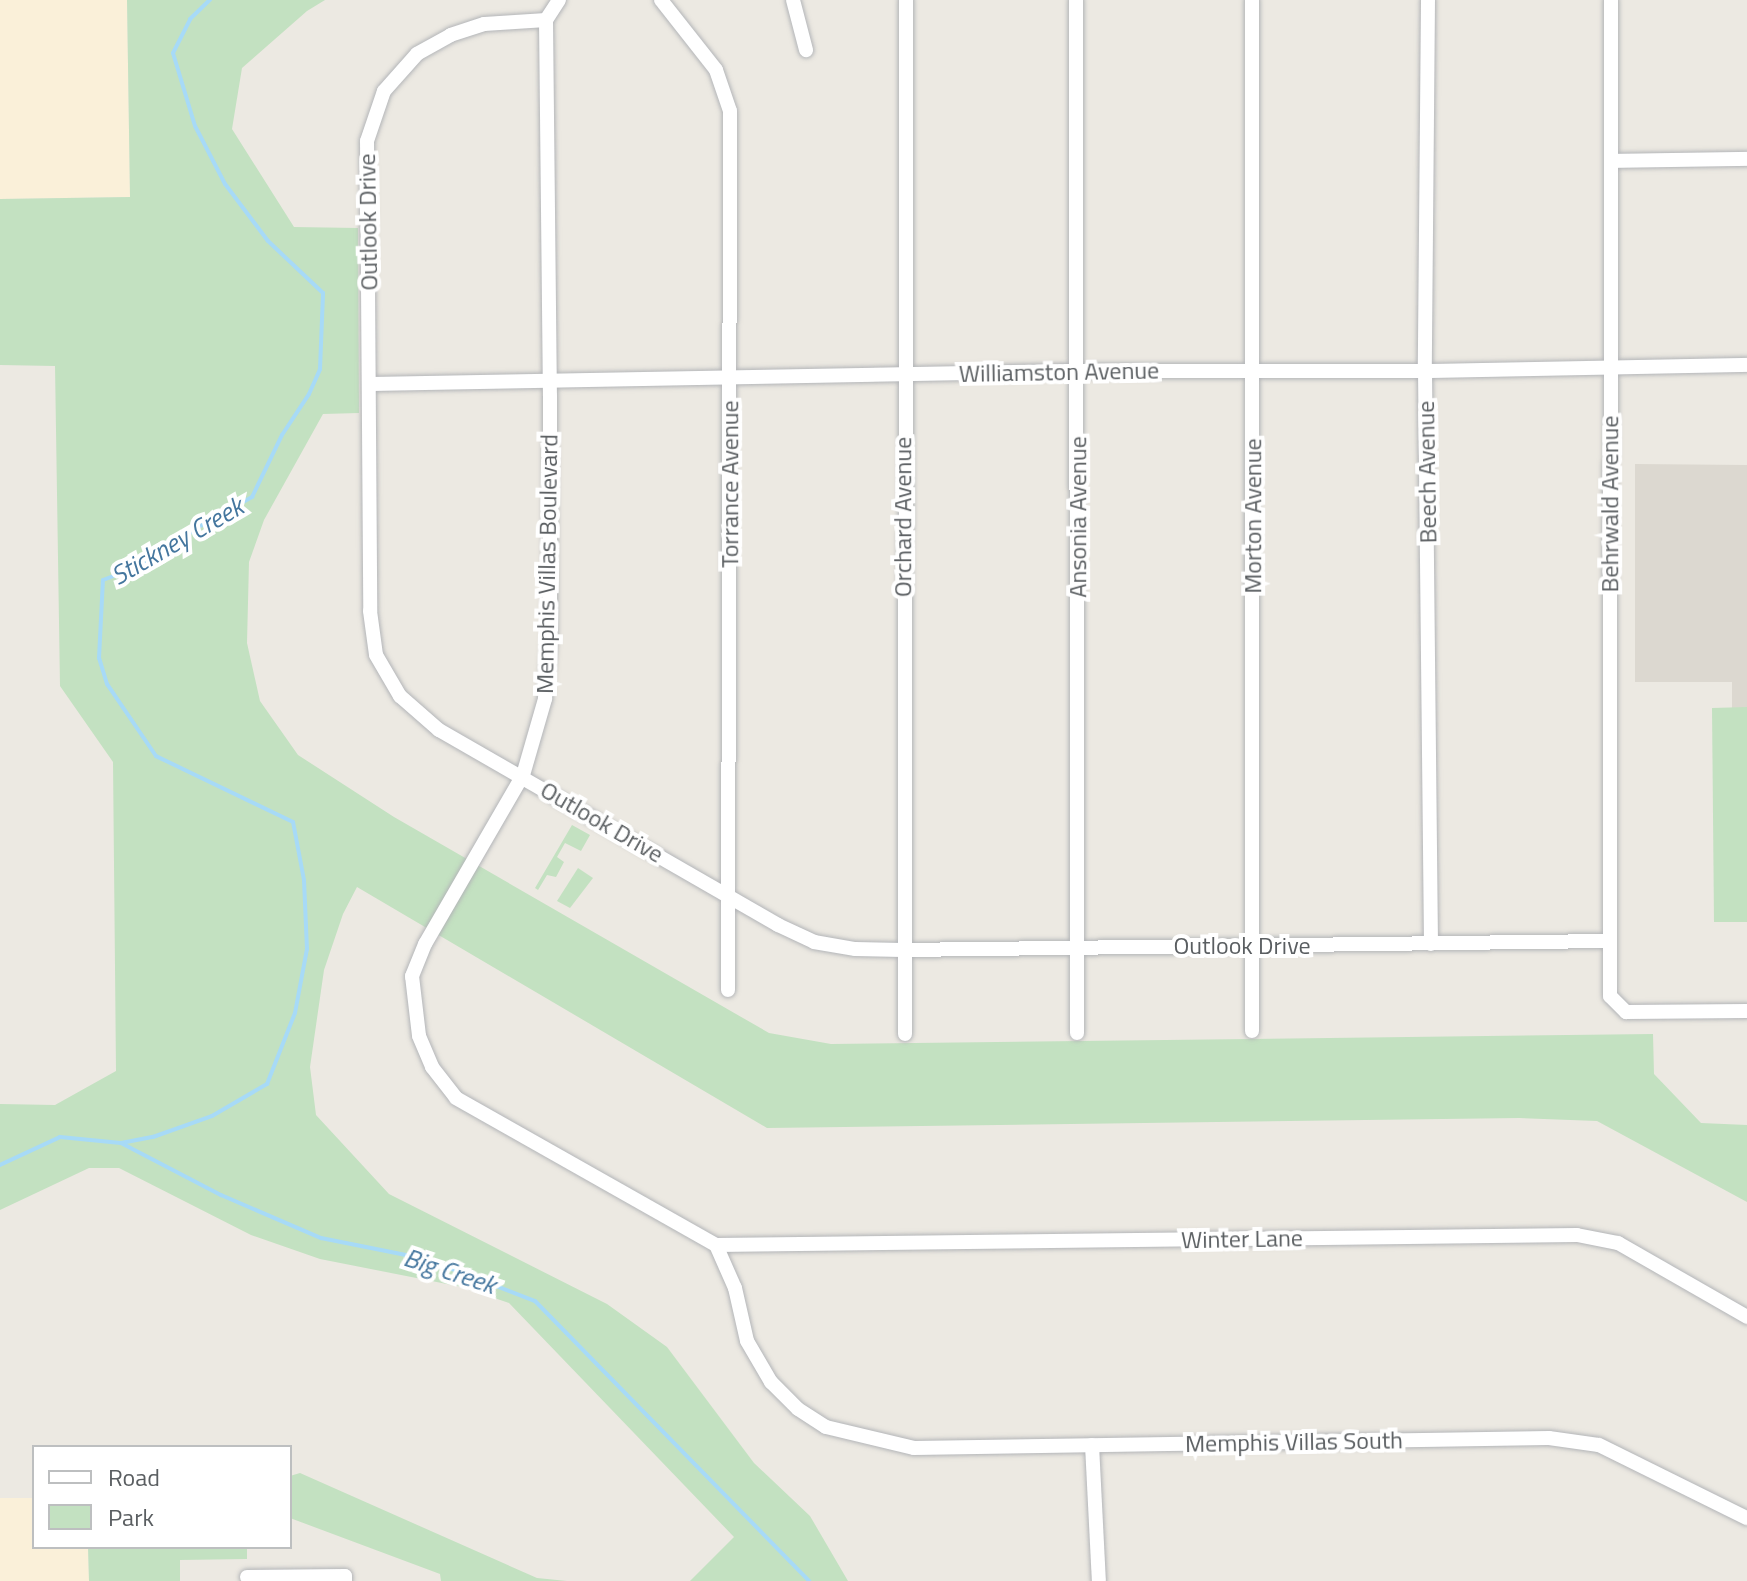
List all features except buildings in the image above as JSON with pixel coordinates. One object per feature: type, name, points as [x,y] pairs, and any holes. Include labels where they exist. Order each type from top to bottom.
[{"type":"street","points":[[546,20],[559,0]]},
{"type":"street","name":"Torrance Avenue","points":[[661,0],[716,70],[730,111],[731,897],[728,990]]},
{"type":"street","points":[[793,0],[806,50]]},
{"type":"street","name":"Orchard Avenue","points":[[905,1034],[902,950],[906,0]]},
{"type":"street","name":"Ansonia Avenue","points":[[1076,0],[1077,1033]]},
{"type":"street","name":"Morton Avenue","points":[[1252,0],[1252,1031]]},
{"type":"street","name":"Beech Avenue","points":[[1428,0],[1425,371],[1431,944]]},
{"type":"street","name":"Behrwald Avenue","points":[[1611,0],[1610,996],[1616,1006],[1626,1012],[1747,1011]]},
{"type":"street","name":"Memphis Villas Boulevard","points":[[546,20],[550,381],[547,684],[523,775],[425,944],[412,976],[419,1036],[432,1067],[456,1098],[716,1245]]},
{"type":"street","name":"Outlook Drive","points":[[546,20],[484,24],[451,35],[417,54],[384,91],[367,141],[371,384],[370,611],[376,655],[400,696],[439,730],[523,775],[778,925],[814,942],[855,949],[902,950],[1609,941]]},
{"type":"street","points":[[1613,161],[1747,159]]},
{"type":"street","name":"Williamston Avenue","points":[[371,384],[1078,371],[1425,371],[1747,365]]},
{"type":"street","name":"Winter Lane","points":[[716,1245],[1577,1235],[1618,1243],[1747,1317]]},
{"type":"street","name":"Memphis Villas South","points":[[716,1245],[735,1288],[747,1341],[771,1382],[798,1409],[826,1427],[914,1448],[1549,1438],[1610,1450],[1747,1518]]},
{"type":"street","points":[[1092,1445],[1099,1581]]},
{"type":"street","points":[[247,1577],[345,1578]]},
{"type":"shaded area","points":[[0,0],[127,0],[130,197],[0,199]]},
{"type":"shaded area","points":[[1635,464],[1747,465],[1747,909],[1732,909],[1732,682],[1635,682]]},
{"type":"shaded area","points":[[0,1498],[32,1498],[32,1549],[88,1549],[89,1581],[0,1581]]},
{"type":"green space","points":[[127,0],[325,0],[307,11],[242,68],[232,129],[294,227],[358,228],[359,413],[323,414],[264,520],[249,562],[247,643],[260,701],[298,755],[394,817],[769,1033],[831,1044],[1653,1034],[1654,1074],[1701,1123],[1747,1125],[1747,1202],[1597,1121],[1519,1118],[767,1128],[357,887],[343,914],[324,970],[310,1067],[316,1115],[389,1194],[607,1304],[667,1347],[754,1463],[810,1516],[848,1581],[690,1581],[734,1537],[509,1303],[462,1287],[320,1259],[251,1235],[119,1168],[89,1168],[0,1210],[0,1104],[55,1105],[116,1071],[113,762],[60,686],[55,366],[0,365],[0,199],[130,197]]},
{"type":"green space","points":[[1747,707],[1747,922],[1714,922],[1712,708]]},
{"type":"green space","points":[[572,825],[590,835],[581,851],[565,843],[557,857],[564,862],[556,877],[547,875],[538,890],[535,888]]},
{"type":"green space","points":[[578,868],[593,878],[570,908],[557,901]]},
{"type":"green space","points":[[300,1473],[537,1578],[567,1581],[441,1581],[440,1574],[292,1519],[292,1475]]},
{"type":"green space","points":[[88,1549],[247,1549],[247,1559],[180,1560],[180,1581],[89,1581]]},
{"type":"waterway","name":"Stickney Creek","points":[[121,1143],[153,1137],[212,1116],[267,1084],[295,1013],[307,949],[304,880],[293,822],[156,756],[107,684],[99,658],[103,580],[145,564],[200,526],[252,497],[282,435],[309,394],[320,369],[323,293],[268,241],[225,184],[195,126],[173,53],[190,19],[210,0]]},
{"type":"waterway","name":"Big Creek","points":[[0,1165],[60,1137],[121,1143],[221,1195],[321,1238],[426,1259],[535,1301],[809,1581]]}]
